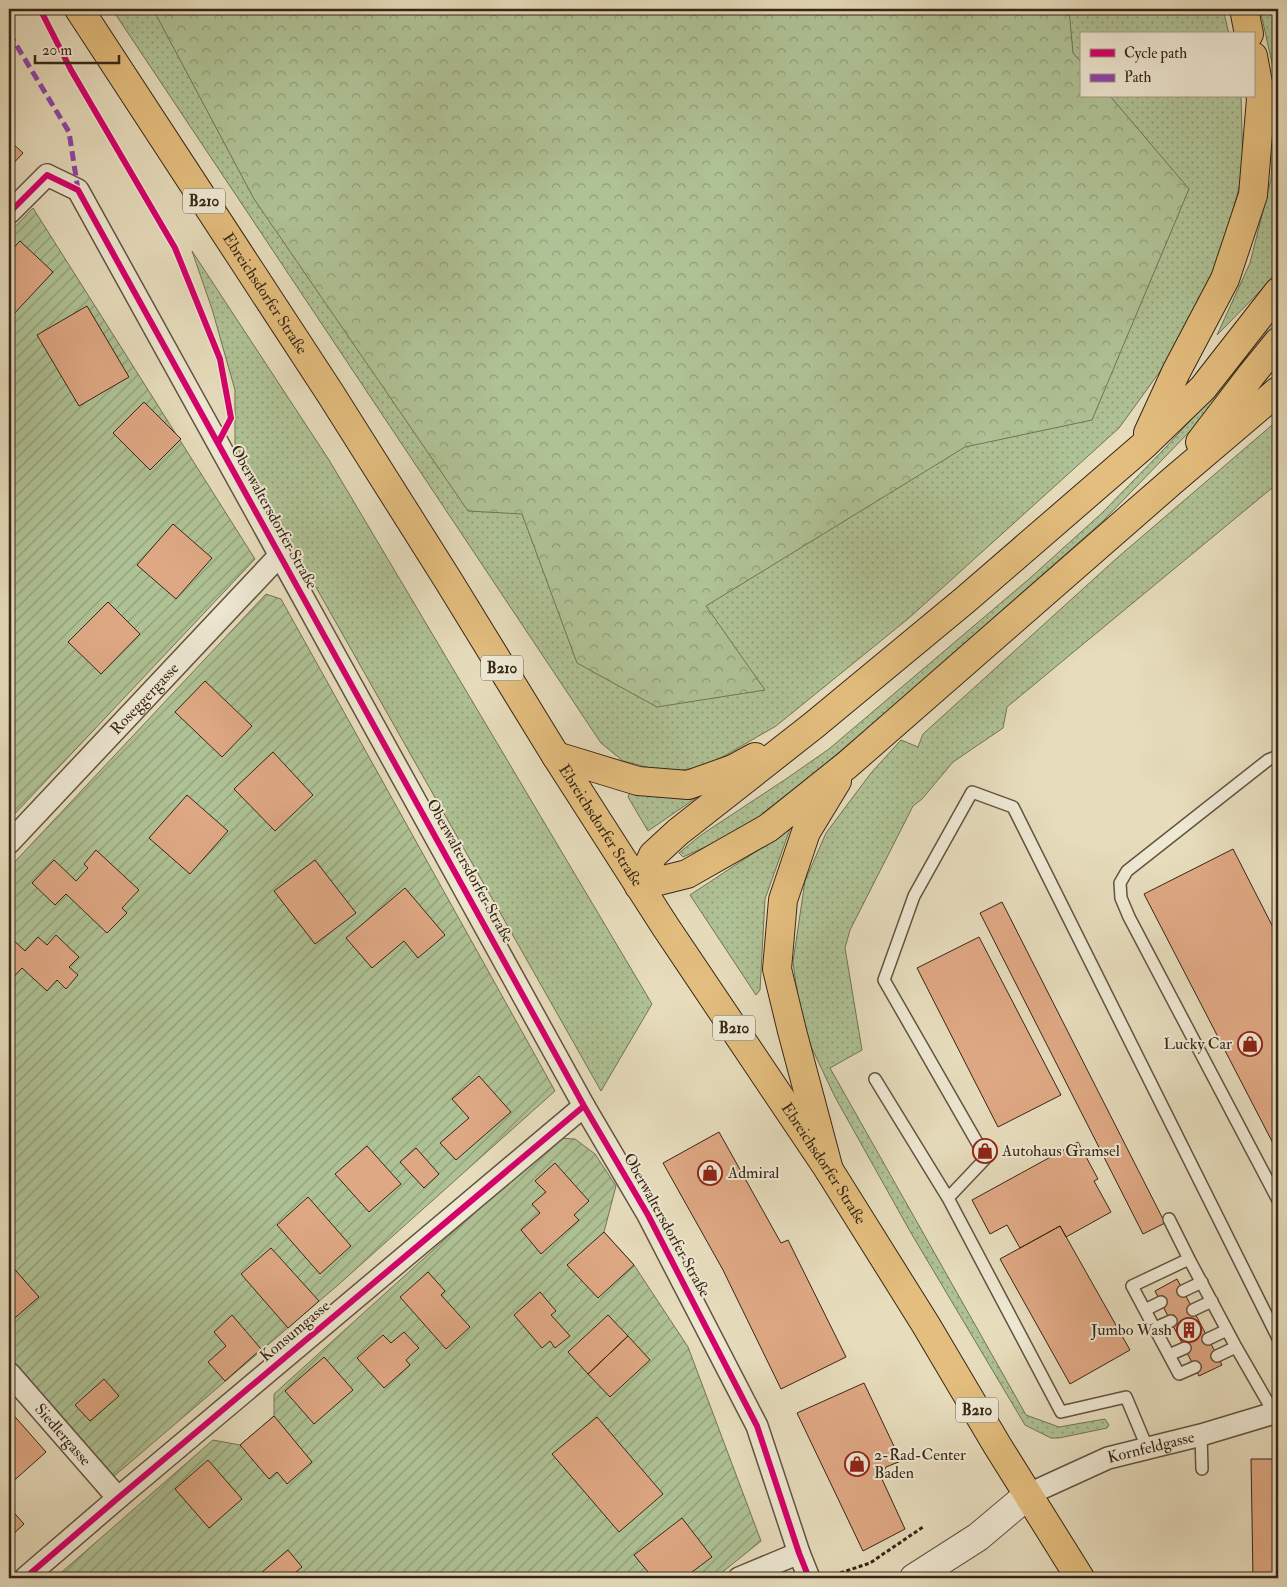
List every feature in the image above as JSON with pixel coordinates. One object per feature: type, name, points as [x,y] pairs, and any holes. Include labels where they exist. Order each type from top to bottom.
[{"type":"main road","name":"Ebreichsdorfer Straße","points":[[79,9],[324,385],[639,886],[829,1170],[1080,1578]]},
{"type":"main road","points":[[1244,9],[1249,32]]},
{"type":"main road","points":[[1143,446],[1176,372],[1225,279],[1253,195],[1261,99],[1254,61]]},
{"type":"main road","points":[[639,886],[653,855],[678,832],[814,725],[965,600],[1143,446],[1203,388],[1278,292]]},
{"type":"main road","points":[[1171,482],[1278,342]]},
{"type":"main road","points":[[639,886],[687,874],[768,828],[847,765],[1278,391]]},
{"type":"main road","points":[[556,756],[638,781],[688,785],[733,769],[814,725]]},
{"type":"main road","points":[[829,1170],[777,970],[783,900],[806,832],[847,765]]},
{"type":"street","name":"Oberwaltersdorfer Straße","points":[[9,212],[47,175],[78,190],[584,1106],[648,1214],[757,1426],[799,1553],[810,1578]]},
{"type":"street","name":"Roseggergasse","points":[[9,843],[280,554]]},
{"type":"street","name":"Konsumgasse","points":[[25,1578],[584,1106]]},
{"type":"street","name":"Siedlergasse","points":[[9,1374],[118,1498]]},
{"type":"street","name":"Kornfeldgasse","points":[[1029,1494],[1108,1458],[1277,1412]]},
{"type":"street","points":[[914,1578],[978,1537],[1029,1494]]},
{"type":"street","points":[[739,1578],[799,1553]]},
{"type":"lane","points":[[1278,756],[1268,760],[1127,870],[1120,882],[1121,898],[1129,917],[1278,1200]]},
{"type":"lane","points":[[948,1198],[986,1158],[884,980],[914,896],[972,792],[1013,808],[1278,1338]]},
{"type":"lane","points":[[875,1079],[948,1198],[1061,1412],[1126,1397],[1147,1447]]},
{"type":"lane","points":[[1169,1219],[1236,1347],[1277,1412]]},
{"type":"lane","points":[[1189,1258],[1132,1286],[1179,1374],[1195,1367]]},
{"type":"lane","points":[[1183,1291],[1202,1282]]},
{"type":"lane","points":[[1193,1310],[1212,1301]]},
{"type":"lane","points":[[1145,1310],[1161,1302]]},
{"type":"lane","points":[[1154,1328],[1171,1321]]},
{"type":"lane","points":[[1208,1339],[1227,1330]]},
{"type":"lane","points":[[1217,1356],[1236,1347]]},
{"type":"lane","points":[[1169,1355],[1185,1348]]},
{"type":"lane","points":[[1201,1434],[1202,1469]]},
{"type":"path","points":[[830,1576],[870,1563],[923,1527]]},
{"type":"green space","points":[[112,9],[1223,9],[1229,32],[1080,32],[1080,98],[1241,98],[1243,173],[1218,264],[1169,359],[1119,428],[909,618],[776,726],[705,767],[666,772],[623,761],[601,743]]},
{"type":"green space","points":[[153,9],[1069,9],[1073,53],[1080,61],[1080,98],[1112,98],[1189,189],[1092,420],[965,447],[706,606],[765,690],[657,707],[577,663],[522,514],[468,511],[254,199]]},
{"type":"green space","points":[[1260,9],[1278,9],[1278,267],[1268,283],[1217,335],[1250,263],[1271,179],[1276,81]]},
{"type":"green space","points":[[33,208],[255,559],[9,820],[9,233]]},
{"type":"green space","points":[[192,251],[329,460],[652,1004],[601,1091],[235,444],[235,390],[212,309]]},
{"type":"green space","points":[[1278,316],[1278,331],[1221,399],[1103,521],[768,814],[716,842],[683,857],[679,853],[701,835],[829,749],[1029,579],[1102,513],[1166,447],[1224,384]]},
{"type":"green space","points":[[1278,420],[1278,483],[1007,707],[1003,728],[953,762],[922,799],[913,806],[850,930],[845,948],[862,1050],[830,1068],[1026,1415],[1059,1427],[1105,1419],[1109,1425],[1107,1428],[1051,1438],[1025,1425],[911,1233],[835,1097],[808,1040],[799,1006],[793,962],[805,881],[826,833],[871,773],[901,740],[918,747],[923,734],[1117,558]]},
{"type":"green space","points":[[266,594],[281,599],[555,1091],[338,1285],[113,1477],[9,1356],[9,868]]},
{"type":"green space","points":[[630,792],[684,799],[696,798],[648,831],[628,797]]},
{"type":"green space","points":[[790,829],[765,899],[760,990],[756,995],[690,895]]},
{"type":"green space","points":[[557,1138],[575,1139],[595,1154],[616,1186],[604,1232],[634,1265],[688,1347],[761,1541],[715,1578],[55,1578],[213,1440],[240,1445],[274,1416],[274,1394]]},
{"type":"building","points":[[9,140],[23,153],[9,168]]},
{"type":"building","points":[[20,241],[53,272],[12,316],[9,313],[9,253]]},
{"type":"building","points":[[87,306],[129,377],[79,406],[37,335]]},
{"type":"building","points":[[144,402],[181,439],[150,470],[113,433]]},
{"type":"building","points":[[173,524],[212,558],[176,599],[137,565]]},
{"type":"building","points":[[108,602],[140,634],[101,674],[68,642]]},
{"type":"building","points":[[205,681],[252,726],[222,757],[175,712]]},
{"type":"building","points":[[273,752],[313,795],[275,831],[234,789]]},
{"type":"building","points":[[187,795],[228,831],[190,874],[149,838]]},
{"type":"building","name":"Lucky Car","points":[[1233,849],[1278,937],[1278,1151],[1144,894]]},
{"type":"building","points":[[96,850],[139,890],[122,908],[127,913],[107,933],[66,894],[55,905],[32,883],[54,860],[76,881],[88,868],[84,864]]},
{"type":"building","points":[[315,860],[356,913],[315,944],[274,891]]},
{"type":"building","points":[[405,888],[445,935],[418,958],[404,941],[372,968],[346,938]]},
{"type":"building","points":[[1002,902],[1165,1223],[1143,1234],[980,913]]},
{"type":"building","points":[[56,935],[79,957],[69,967],[78,975],[66,989],[57,980],[47,991],[22,968],[9,982],[9,936],[25,951],[38,937],[47,945]]},
{"type":"building","points":[[979,937],[1061,1095],[998,1127],[917,968]]},
{"type":"building","points":[[479,1076],[511,1112],[456,1160],[440,1143],[469,1118],[452,1099]]},
{"type":"building","points":[[719,1132],[781,1243],[788,1240],[846,1357],[781,1389],[723,1270],[663,1163]]},
{"type":"building","points":[[1078,1142],[1098,1179],[1094,1181],[1111,1212],[1066,1237],[1060,1226],[1020,1248],[1007,1225],[990,1234],[972,1200]]},
{"type":"building","points":[[367,1146],[401,1184],[369,1212],[335,1174]]},
{"type":"building","points":[[416,1148],[439,1174],[424,1188],[400,1162]]},
{"type":"building","points":[[555,1163],[589,1201],[574,1215],[579,1220],[541,1254],[521,1230],[540,1213],[532,1204],[546,1192],[535,1181]]},
{"type":"building","points":[[308,1197],[351,1246],[320,1274],[277,1225]]},
{"type":"building","points":[[1060,1226],[1130,1350],[1070,1384],[1000,1259]]},
{"type":"building","points":[[604,1232],[634,1265],[598,1298],[567,1265]]},
{"type":"building","points":[[271,1248],[319,1301],[288,1328],[241,1274]]},
{"type":"building","points":[[9,1263],[39,1297],[9,1323]]},
{"type":"building","points":[[428,1272],[445,1291],[441,1295],[470,1327],[446,1349],[400,1297]]},
{"type":"building","name":"Jumbo Wash","points":[[1177,1279],[1222,1365],[1199,1376],[1155,1291]]},
{"type":"building","points":[[540,1292],[556,1311],[551,1315],[570,1336],[555,1348],[550,1341],[542,1348],[514,1315]]},
{"type":"building","points":[[232,1315],[261,1349],[225,1381],[208,1362],[226,1346],[214,1332]]},
{"type":"building","points":[[608,1315],[628,1336],[588,1374],[568,1352]]},
{"type":"building","points":[[404,1332],[419,1348],[406,1360],[410,1365],[384,1388],[357,1358],[383,1335],[391,1343]]},
{"type":"building","points":[[628,1336],[650,1360],[610,1397],[588,1374]]},
{"type":"building","points":[[324,1357],[353,1390],[314,1424],[285,1391]]},
{"type":"building","points":[[104,1379],[119,1396],[90,1421],[75,1405]]},
{"type":"building","name":"2-Rad-Center Baden","points":[[864,1383],[901,1461],[886,1467],[881,1477],[905,1529],[863,1551],[797,1413]]},
{"type":"building","points":[[9,1410],[46,1452],[9,1485]]},
{"type":"building","points":[[274,1416],[312,1462],[287,1484],[277,1472],[269,1479],[240,1445]]},
{"type":"building","points":[[597,1417],[663,1494],[619,1532],[552,1454]]},
{"type":"building","points":[[1251,1459],[1278,1459],[1278,1578],[1253,1578]]},
{"type":"building","points":[[208,1460],[242,1499],[209,1528],[175,1489]]},
{"type":"building","points":[[9,1507],[24,1524],[9,1538]]},
{"type":"building","points":[[682,1518],[712,1557],[684,1578],[653,1578],[634,1555]]},
{"type":"building","points":[[288,1550],[302,1567],[289,1578],[255,1578]]},
{"type":"marked path","points":[[9,33],[69,132],[78,190]]},
{"type":"cycle path","points":[[40,9],[71,70],[175,248],[220,359],[231,418],[218,443]]},
{"type":"cycle path","points":[[9,213],[47,175],[78,190],[584,1106],[648,1215],[757,1426],[809,1578]]},
{"type":"cycle path","points":[[25,1578],[584,1106]]},
{"type":"place","name":"Lucky Car","points":[[1250,1044]]},
{"type":"place","name":"Autohaus Gramsel","points":[[985,1151]]},
{"type":"place","name":"Admiral","points":[[710,1173]]},
{"type":"place","name":"Jumbo Wash","points":[[1189,1330]]},
{"type":"place","name":"2-Rad-Center Baden","points":[[857,1464]]}]
